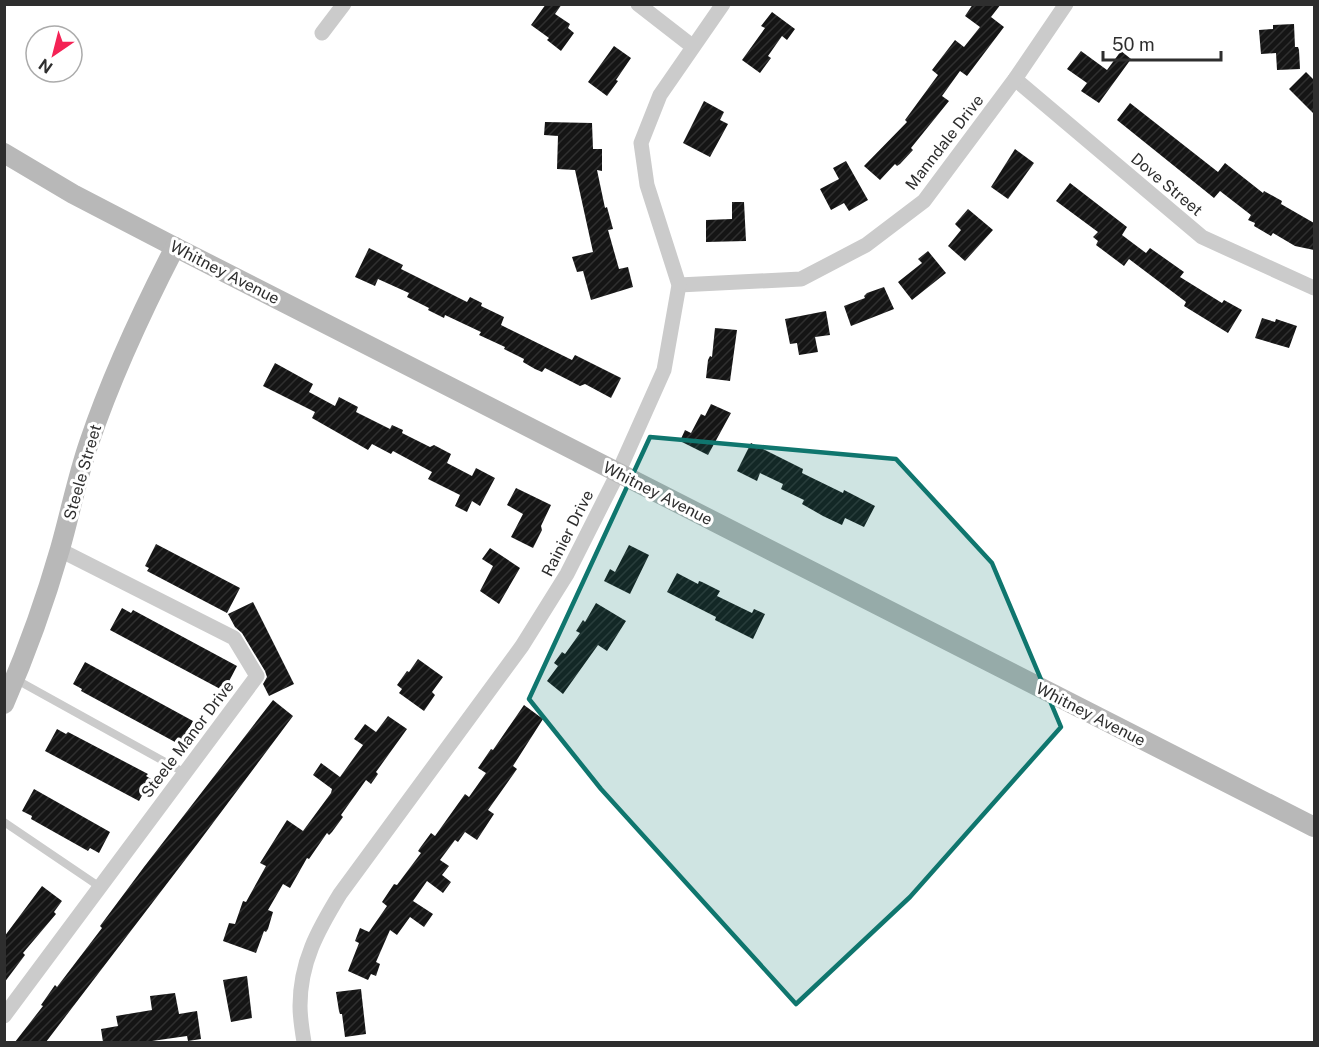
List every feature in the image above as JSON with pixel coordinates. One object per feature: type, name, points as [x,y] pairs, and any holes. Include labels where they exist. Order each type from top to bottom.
[{"type":"main road","name":"Whitney Avenue","points":[[4,153],[73,194],[175,247],[1314,827]]},
{"type":"main road","name":"Steele Street","points":[[4,704],[60,550],[88,446],[111,381],[143,309],[175,247]]},
{"type":"street","points":[[322,33],[344,4]]},
{"type":"street","points":[[638,4],[692,46]]},
{"type":"street","name":"Rainier Drive","points":[[304,1042],[300,1006],[304,969],[317,931],[340,894],[522,646],[567,574],[618,473],[663,370],[679,285],[647,185],[641,143],[660,95],[723,4]]},
{"type":"street","name":"Manndale Drive","points":[[679,285],[801,279],[866,245],[924,201],[1015,79],[1066,4]]},
{"type":"street","name":"Dove Street","points":[[1015,79],[1202,237],[1314,288]]},
{"type":"street","name":"Steele Manor Drive","points":[[4,1016],[257,676],[234,638],[60,550]]},
{"type":"lane","points":[[15,679],[185,773]]},
{"type":"lane","points":[[4,822],[100,887]]},
{"type":"highlighted area","points":[[650,437],[896,459],[992,563],[1061,727],[910,897],[796,1004],[601,789],[529,699]]},
{"type":"building","points":[[546,4],[562,4],[555,14],[570,24],[568,28],[574,33],[561,51],[547,40],[549,38],[531,25]]},
{"type":"building","points":[[973,4],[1001,4],[991,17],[1004,27],[967,76],[960,71],[942,96],[949,101],[911,148],[913,150],[880,180],[864,166],[907,122],[905,120],[938,75],[932,70],[955,40],[964,47],[980,27],[965,16]]},
{"type":"building","points":[[772,12],[795,29],[787,40],[782,36],[768,56],[771,58],[760,73],[742,60],[765,28],[761,26]]},
{"type":"building","points":[[1294,24],[1295,47],[1299,50],[1300,69],[1277,70],[1276,53],[1261,54],[1259,30],[1273,29],[1273,25]]},
{"type":"building","points":[[614,46],[631,58],[607,96],[588,82]]},
{"type":"building","points":[[1081,51],[1107,70],[1121,51],[1131,59],[1099,103],[1081,91],[1087,83],[1067,69]]},
{"type":"building","points":[[1306,72],[1314,80],[1314,114],[1289,89]]},
{"type":"building","points":[[704,101],[724,112],[720,120],[728,124],[710,157],[683,143]]},
{"type":"building","points":[[1130,103],[1218,172],[1225,163],[1263,193],[1264,191],[1282,201],[1281,204],[1314,223],[1314,250],[1295,246],[1273,233],[1271,236],[1254,226],[1255,223],[1248,220],[1251,215],[1220,191],[1214,198],[1117,120]]},
{"type":"building","points":[[545,122],[592,123],[593,149],[602,149],[602,171],[597,170],[605,208],[607,207],[613,229],[608,230],[619,269],[628,267],[633,287],[591,300],[583,271],[577,272],[572,257],[593,252],[575,170],[557,169],[558,136],[544,135]]},
{"type":"building","points":[[1015,149],[1034,163],[1008,199],[991,187]]},
{"type":"building","points":[[846,161],[868,200],[849,211],[844,203],[831,210],[820,189],[839,179],[833,168]]},
{"type":"building","points":[[1070,183],[1127,227],[1122,235],[1146,253],[1150,248],[1184,272],[1180,277],[1222,303],[1224,300],[1242,310],[1228,333],[1184,306],[1186,302],[1129,259],[1124,266],[1096,245],[1098,241],[1093,237],[1098,232],[1056,201]]},
{"type":"building","points":[[732,202],[744,202],[746,241],[706,242],[706,220],[732,219]]},
{"type":"building","points":[[968,209],[993,230],[965,261],[948,246],[961,230],[955,224]]},
{"type":"building","points":[[369,248],[403,265],[401,269],[467,302],[470,297],[482,303],[481,306],[504,317],[501,325],[572,360],[575,355],[621,378],[611,398],[585,384],[580,386],[545,368],[542,372],[535,369],[523,362],[524,359],[504,349],[505,347],[479,335],[481,332],[445,315],[444,318],[428,310],[429,308],[407,297],[409,293],[378,279],[375,286],[355,277]]},
{"type":"building","points":[[928,251],[946,273],[912,300],[898,282],[922,263],[918,259]]},
{"type":"building","points":[[884,287],[894,309],[851,326],[844,306],[865,298],[867,293]]},
{"type":"building","points":[[826,311],[830,335],[815,337],[818,352],[799,355],[797,343],[790,344],[785,319]]},
{"type":"building","points":[[1262,318],[1275,322],[1276,319],[1297,326],[1289,348],[1255,338]]},
{"type":"building","points":[[715,328],[737,330],[730,381],[706,378],[708,360],[710,356],[712,357]]},
{"type":"building","points":[[275,363],[313,384],[309,392],[335,406],[339,397],[358,407],[356,412],[390,429],[392,425],[403,430],[402,433],[430,447],[434,445],[451,454],[447,463],[472,476],[476,468],[495,478],[480,506],[472,501],[467,512],[455,506],[460,495],[428,479],[432,472],[393,451],[391,454],[372,444],[368,450],[312,418],[315,412],[263,386]]},
{"type":"building","points":[[711,404],[731,413],[708,455],[680,441],[685,430],[691,433],[701,414],[705,416]]},
{"type":"building","points":[[751,443],[803,469],[802,473],[843,493],[844,490],[875,506],[864,527],[845,518],[842,525],[823,516],[802,504],[804,500],[781,489],[783,484],[760,473],[757,481],[737,471]]},
{"type":"building","points":[[516,488],[551,505],[533,548],[511,537],[523,514],[507,505]]},
{"type":"building","points":[[156,544],[240,588],[227,613],[147,571],[149,568],[145,566]]},
{"type":"building","points":[[629,545],[649,555],[630,594],[604,581],[610,569],[615,572]]},
{"type":"building","points":[[490,548],[520,568],[499,604],[480,591],[493,566],[482,559]]},
{"type":"building","points":[[677,573],[698,584],[699,581],[720,591],[717,596],[752,613],[754,609],[765,614],[753,639],[667,592]]},
{"type":"building","points":[[253,602],[294,684],[269,696],[263,684],[267,677],[265,671],[228,614]]},
{"type":"building","points":[[596,603],[626,621],[607,651],[598,645],[563,694],[547,681],[558,666],[554,663],[562,652],[565,654],[580,633],[576,631],[583,620],[585,622]]},
{"type":"building","points":[[122,608],[131,613],[133,610],[237,666],[224,691],[110,630]]},
{"type":"building","points":[[418,659],[443,677],[432,692],[435,695],[424,711],[399,693],[402,689],[397,685]]},
{"type":"building","points":[[85,662],[193,721],[181,743],[177,740],[175,742],[81,691],[82,689],[73,684]]},
{"type":"building","points":[[273,700],[293,716],[198,843],[46,1042],[15,1042],[43,1006],[41,1005],[55,985],[57,987],[102,928],[100,926],[144,867]]},
{"type":"building","points":[[524,705],[543,719],[513,766],[517,769],[488,810],[494,814],[477,840],[465,832],[458,842],[455,840],[440,860],[449,866],[442,875],[451,882],[443,893],[427,881],[413,901],[433,914],[424,927],[410,917],[397,935],[390,930],[376,962],[380,964],[376,976],[371,974],[368,980],[348,971],[359,943],[355,941],[360,928],[369,932],[387,906],[382,902],[394,884],[397,885],[421,853],[418,851],[431,833],[435,836],[465,794],[469,797],[486,773],[478,768]]},
{"type":"building","points":[[388,716],[407,729],[376,772],[378,774],[371,784],[366,780],[332,832],[329,835],[327,833],[309,859],[307,858],[290,888],[283,884],[268,910],[273,912],[268,929],[264,931],[256,953],[223,941],[229,923],[235,924],[243,901],[246,902],[266,866],[260,863],[287,820],[303,831],[331,793],[332,789],[313,775],[321,763],[340,777],[363,745],[354,739],[365,724],[376,732]]},
{"type":"building","points":[[57,729],[66,734],[68,732],[148,774],[146,776],[151,779],[139,801],[45,751]]},
{"type":"building","points":[[34,789],[110,832],[99,853],[90,848],[88,851],[31,819],[32,816],[22,811]]},
{"type":"building","points":[[42,886],[62,901],[54,912],[56,914],[23,953],[25,955],[4,983],[4,937]]},
{"type":"building","points":[[247,976],[252,1018],[231,1022],[223,980]]},
{"type":"building","points":[[361,989],[366,1034],[345,1037],[336,992]]},
{"type":"building","points":[[175,993],[179,1014],[197,1011],[201,1039],[188,1041],[187,1036],[145,1042],[103,1042],[101,1029],[118,1026],[116,1016],[152,1010],[150,996]]}]
